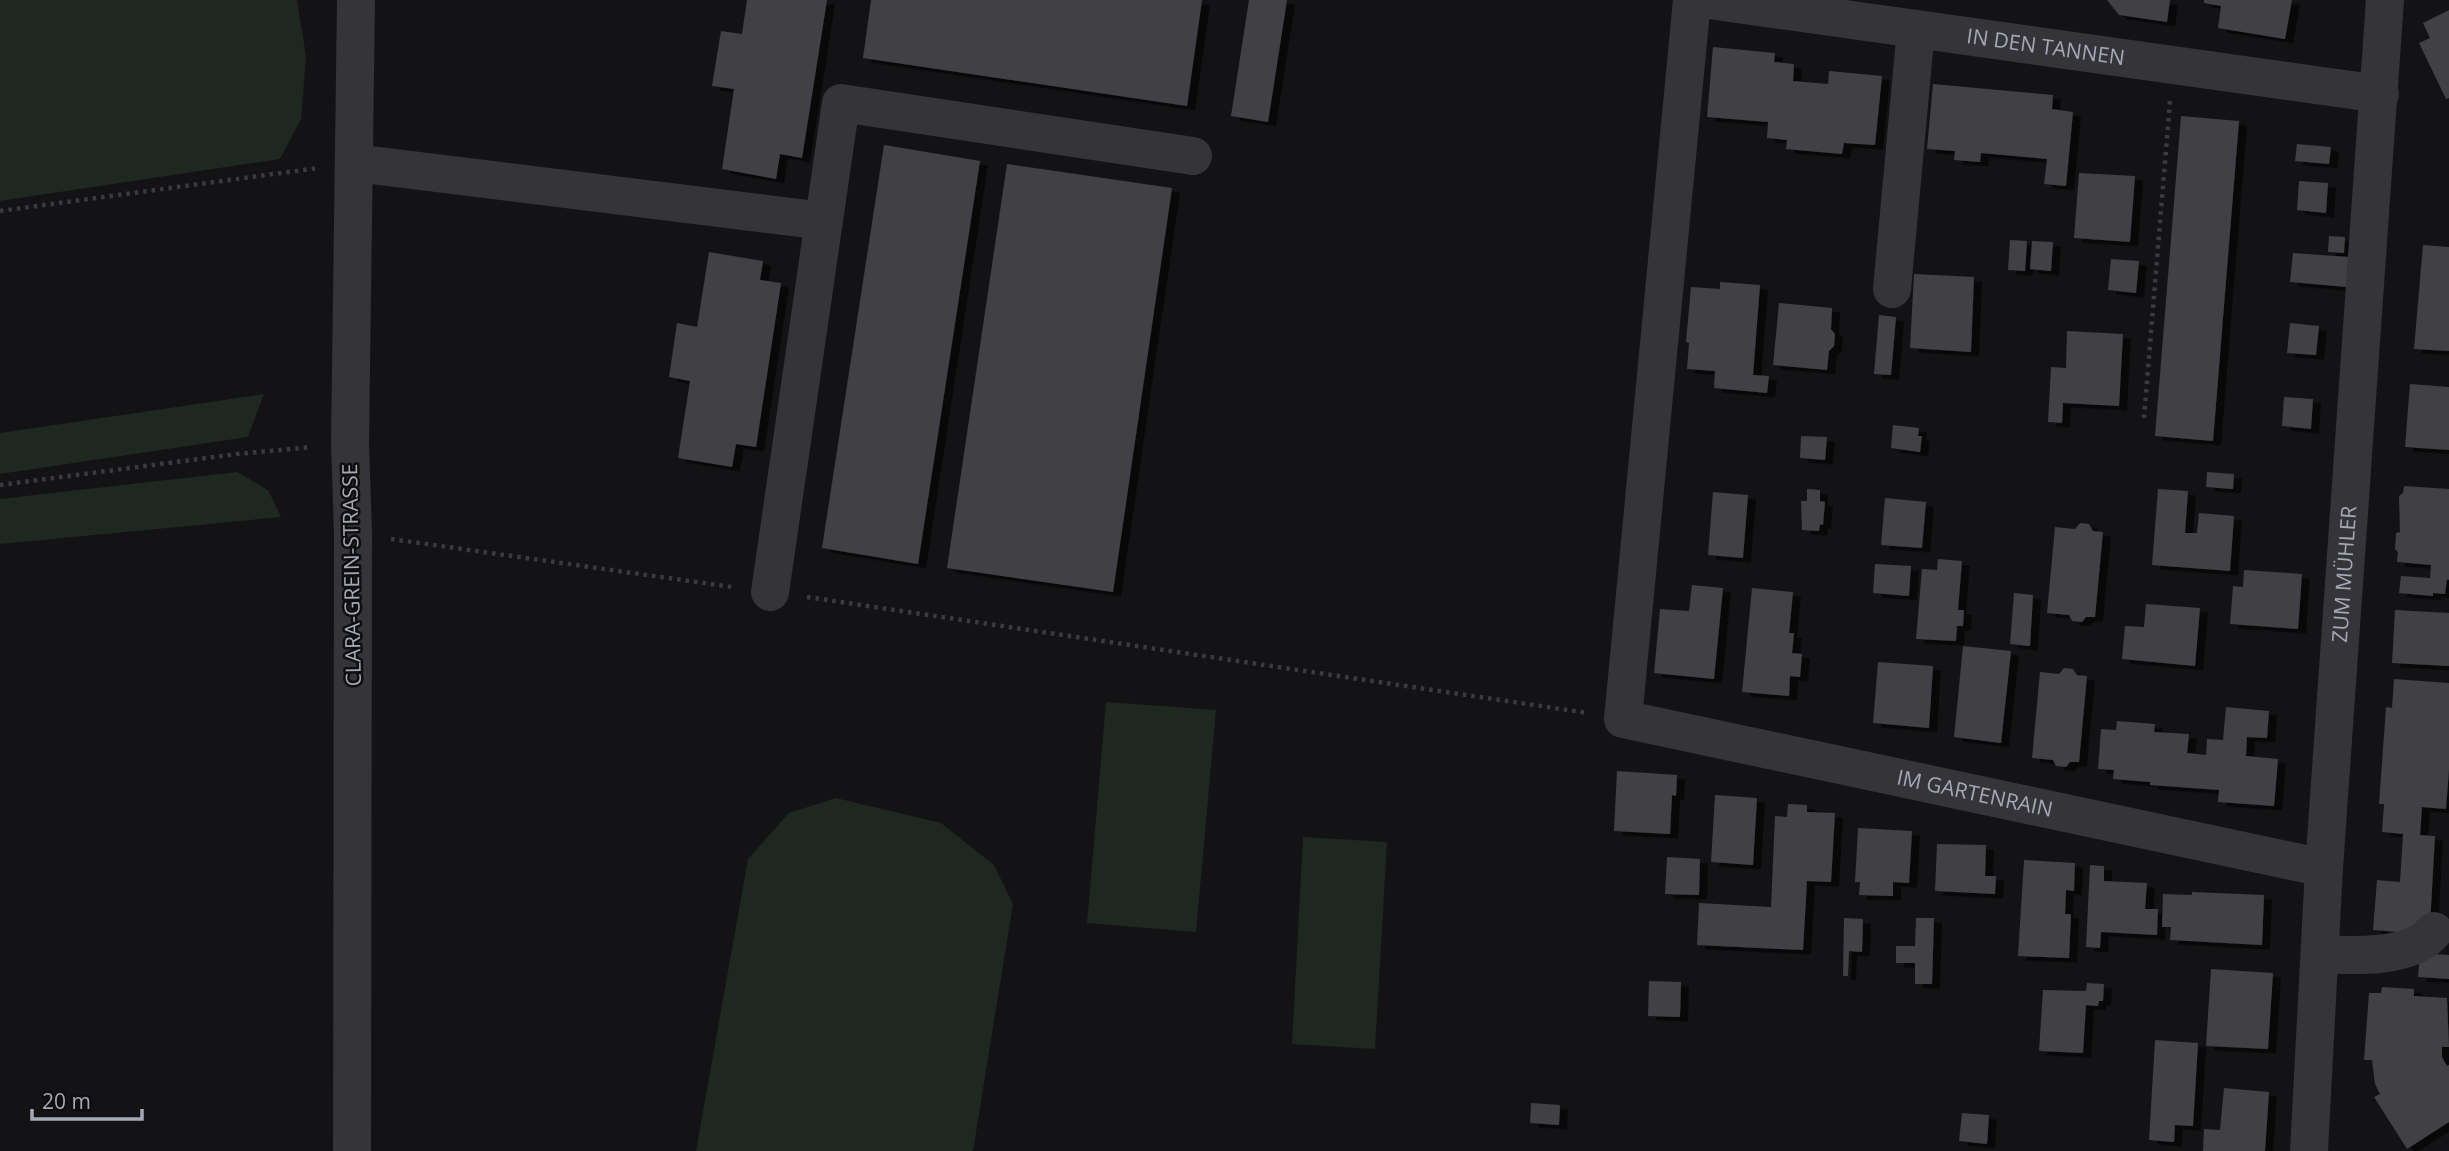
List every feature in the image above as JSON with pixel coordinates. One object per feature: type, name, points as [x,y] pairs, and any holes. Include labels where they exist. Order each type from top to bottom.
[{"type":"street","name":"CLARA-GREIN-STRASSE","points":[[352,1151],[353,533],[350,444],[356,0]]},
{"type":"street","points":[[1623,719],[1692,0]]},
{"type":"street","name":"IN DEN TANNEN","points":[[1709,0],[2380,94]]},
{"type":"street","name":"ZUM MÜHLER","points":[[2309,1151],[2324,868],[2385,0]]},
{"type":"street","points":[[1892,289],[1916,29]]},
{"type":"street","points":[[769,592],[841,103],[1193,156]]},
{"type":"street","points":[[355,163],[824,221]]},
{"type":"street","name":"IM GARTENRAIN","points":[[1623,719],[2324,868]]},
{"type":"street","points":[[2320,954],[2396,952],[2427,941],[2434,931]]},
{"type":"path","points":[[2144,418],[2173,65]]},
{"type":"path","points":[[0,211],[355,163]]},
{"type":"path","points":[[0,485],[237,454],[350,444]]},
{"type":"path","points":[[1213,657],[1529,702],[1623,719]]},
{"type":"shaded area","points":[[0,0],[297,0],[306,56],[301,119],[280,159],[0,201]]},
{"type":"shaded area","points":[[264,394],[248,437],[0,474],[0,433]]},
{"type":"shaded area","points":[[237,472],[268,490],[281,517],[0,544],[0,499]]},
{"type":"shaded area","points":[[1106,702],[1216,710],[1196,932],[1087,923]]},
{"type":"shaded area","points":[[836,798],[941,823],[994,865],[1013,904],[973,1151],[696,1151],[748,859],[789,813]]},
{"type":"shaded area","points":[[1303,837],[1387,842],[1375,1049],[1292,1044]]},
{"type":"building","points":[[747,0],[827,0],[802,158],[780,154],[776,179],[722,169],[734,89],[712,86],[721,31],[742,34]]},
{"type":"building","points":[[871,0],[1202,0],[1187,106],[863,58]]},
{"type":"building","points":[[1249,0],[1287,0],[1268,122],[1231,116]]},
{"type":"building","points":[[2107,0],[2170,0],[2167,22],[2119,15]]},
{"type":"building","points":[[2204,0],[2292,0],[2285,39],[2218,28],[2221,6],[2204,3]]},
{"type":"building","points":[[2449,10],[2449,98],[2446,99],[2419,43],[2430,38],[2423,23]]},
{"type":"building","points":[[1713,47],[1775,53],[1774,62],[1794,64],[1793,81],[1828,84],[1829,71],[1882,76],[1875,145],[1844,143],[1842,154],[1786,149],[1787,140],[1767,138],[1768,122],[1707,117]]},
{"type":"building","points":[[1933,84],[2053,95],[2052,109],[2073,112],[2066,186],[2044,184],[2047,159],[1981,153],[1980,162],[1954,160],[1955,151],[1927,149]]},
{"type":"building","points":[[2181,116],[2239,121],[2213,441],[2155,436]]},
{"type":"building","points":[[2297,144],[2331,147],[2329,164],[2295,161]]},
{"type":"building","points":[[884,145],[980,161],[918,564],[822,548]]},
{"type":"building","points":[[1007,164],[1172,188],[1113,592],[947,568]]},
{"type":"building","points":[[2079,173],[2135,176],[2130,242],[2074,238]]},
{"type":"building","points":[[2299,181],[2328,183],[2326,213],[2297,210]]},
{"type":"building","points":[[2329,236],[2345,237],[2344,253],[2328,252]]},
{"type":"building","points":[[2010,240],[2027,241],[2025,271],[2008,270]]},
{"type":"building","points":[[2032,241],[2053,242],[2051,271],[2030,269]]},
{"type":"building","points":[[2423,245],[2449,247],[2449,351],[2414,349]]},
{"type":"building","points":[[709,252],[763,261],[760,280],[781,283],[756,447],[736,444],[732,467],[678,458],[690,381],[669,377],[677,323],[697,327]]},
{"type":"building","points":[[2293,253],[2349,257],[2347,287],[2290,282]]},
{"type":"building","points":[[2111,259],[2139,261],[2136,293],[2108,290]]},
{"type":"building","points":[[1914,274],[1974,277],[1971,352],[1910,348]]},
{"type":"building","points":[[1720,282],[1760,285],[1753,375],[1769,376],[1767,393],[1714,388],[1715,371],[1687,369],[1689,343],[1686,342],[1691,287],[1720,289]]},
{"type":"building","points":[[1779,303],[1832,308],[1831,329],[1835,334],[1834,346],[1829,351],[1827,370],[1773,365]]},
{"type":"building","points":[[1879,315],[1896,317],[1891,375],[1874,374]]},
{"type":"building","points":[[2290,323],[2319,326],[2316,355],[2287,353]]},
{"type":"building","points":[[2067,331],[2123,334],[2119,406],[2063,403],[2062,423],[2048,422],[2051,367],[2066,368]]},
{"type":"building","points":[[2410,384],[2449,387],[2449,450],[2405,447]]},
{"type":"building","points":[[2284,397],[2313,399],[2311,429],[2282,426]]},
{"type":"building","points":[[1893,425],[1919,428],[1918,436],[1922,436],[1920,452],[1891,448]]},
{"type":"building","points":[[1801,436],[1827,437],[1825,460],[1800,458]]},
{"type":"building","points":[[2207,472],[2234,474],[2233,489],[2206,487]]},
{"type":"building","points":[[2404,486],[2449,489],[2449,580],[2447,579],[2445,594],[2433,593],[2433,596],[2399,593],[2401,576],[2430,578],[2431,565],[2397,562],[2398,552],[2395,549],[2396,533],[2400,532],[2399,496],[2403,493]]},
{"type":"building","points":[[1807,489],[1820,490],[1820,501],[1825,502],[1823,525],[1820,524],[1819,531],[1802,530],[1801,501],[1807,501]]},
{"type":"building","points":[[2158,489],[2188,491],[2185,533],[2197,533],[2199,513],[2234,516],[2230,571],[2152,565]]},
{"type":"building","points":[[1713,492],[1748,495],[1743,558],[1708,555]]},
{"type":"building","points":[[1885,498],[1926,502],[1922,548],[1881,545]]},
{"type":"building","points":[[2080,523],[2089,524],[2093,531],[2103,532],[2095,617],[2086,617],[2082,622],[2072,621],[2069,615],[2047,613],[2055,527],[2075,529]]},
{"type":"building","points":[[1938,559],[1962,561],[1958,610],[1964,610],[1963,626],[1957,626],[1956,641],[1916,639],[1922,569],[1937,570]]},
{"type":"building","points":[[1875,564],[1911,566],[1909,596],[1873,593]]},
{"type":"building","points":[[2244,570],[2302,574],[2298,629],[2230,624],[2233,586],[2243,587]]},
{"type":"building","points":[[1692,585],[1723,588],[1714,679],[1654,673],[1660,609],[1689,611]]},
{"type":"building","points":[[1752,588],[1793,592],[1789,633],[1794,633],[1792,653],[1802,654],[1800,677],[1790,676],[1789,696],[1742,692]]},
{"type":"building","points":[[2014,593],[2033,595],[2030,646],[2010,644]]},
{"type":"building","points":[[2146,604],[2200,608],[2195,666],[2122,659],[2125,626],[2144,627]]},
{"type":"building","points":[[2395,610],[2449,613],[2449,666],[2392,663]]},
{"type":"building","points":[[1963,646],[2011,651],[2001,743],[1954,737]]},
{"type":"building","points":[[1878,662],[1933,666],[1929,728],[1873,723]]},
{"type":"building","points":[[2064,668],[2073,669],[2077,675],[2087,676],[2079,762],[2070,762],[2066,767],[2056,766],[2053,760],[2032,758],[2040,672],[2059,674]]},
{"type":"building","points":[[2394,679],[2449,683],[2446,809],[2422,807],[2420,835],[2435,836],[2430,924],[2422,934],[2373,930],[2377,880],[2400,882],[2403,834],[2382,832],[2384,804],[2379,804],[2386,707],[2392,708]]},
{"type":"building","points":[[2226,707],[2269,711],[2267,738],[2247,737],[2246,756],[2278,759],[2274,806],[2218,802],[2219,790],[2150,785],[2150,782],[2113,779],[2114,770],[2098,769],[2101,729],[2116,730],[2117,721],[2155,724],[2154,732],[2189,734],[2187,753],[2206,755],[2207,739],[2223,740]]},
{"type":"building","points":[[1617,771],[1677,775],[1676,796],[1672,795],[1670,834],[1614,831]]},
{"type":"building","points":[[1715,795],[1757,798],[1753,865],[1711,862]]},
{"type":"building","points":[[1788,804],[1807,805],[1807,812],[1835,813],[1831,882],[1807,881],[1803,950],[1697,945],[1699,903],[1771,907],[1775,816],[1787,817]]},
{"type":"building","points":[[1858,828],[1912,831],[1909,883],[1893,882],[1893,896],[1859,895],[1860,882],[1855,882]]},
{"type":"building","points":[[1937,844],[1986,845],[1985,876],[1996,876],[1995,894],[1935,891]]},
{"type":"building","points":[[1667,857],[1700,859],[1699,895],[1665,894]]},
{"type":"building","points":[[2024,860],[2075,863],[2074,891],[2066,890],[2065,914],[2071,914],[2069,958],[2018,956]]},
{"type":"building","points":[[2090,865],[2104,866],[2104,881],[2147,883],[2145,909],[2158,909],[2157,935],[2101,932],[2100,948],[2086,947]]},
{"type":"building","points":[[2192,892],[2264,895],[2262,945],[2170,940],[2171,927],[2162,927],[2163,894],[2192,895]]},
{"type":"building","points":[[1844,918],[1863,919],[1862,952],[1849,951],[1848,976],[1843,976]]},
{"type":"building","points":[[1916,918],[1934,918],[1932,984],[1915,984],[1915,963],[1896,963],[1896,946],[1915,946]]},
{"type":"building","points":[[2420,953],[2449,955],[2449,979],[2418,977]]},
{"type":"building","points":[[2211,969],[2273,973],[2268,1049],[2206,1046]]},
{"type":"building","points":[[1649,981],[1681,982],[1680,1017],[1648,1016]]},
{"type":"building","points":[[2087,983],[2104,984],[2103,1001],[2099,1001],[2098,1006],[2086,1005],[2083,1053],[2039,1051],[2043,990],[2086,991]]},
{"type":"building","points":[[2382,987],[2414,989],[2414,996],[2447,998],[2449,1047],[2442,1047],[2442,1057],[2447,1066],[2449,1065],[2449,1122],[2407,1149],[2374,1097],[2380,1094],[2375,1084],[2372,1060],[2364,1060],[2369,993],[2381,993]]},
{"type":"building","points":[[2155,1040],[2198,1043],[2193,1126],[2175,1125],[2174,1142],[2149,1140]]},
{"type":"building","points":[[2224,1088],[2269,1092],[2265,1151],[2203,1151],[2204,1129],[2220,1130]]},
{"type":"building","points":[[1531,1103],[1560,1105],[1559,1125],[1530,1123]]},
{"type":"building","points":[[1962,1113],[1989,1115],[1987,1144],[1959,1141]]}]
